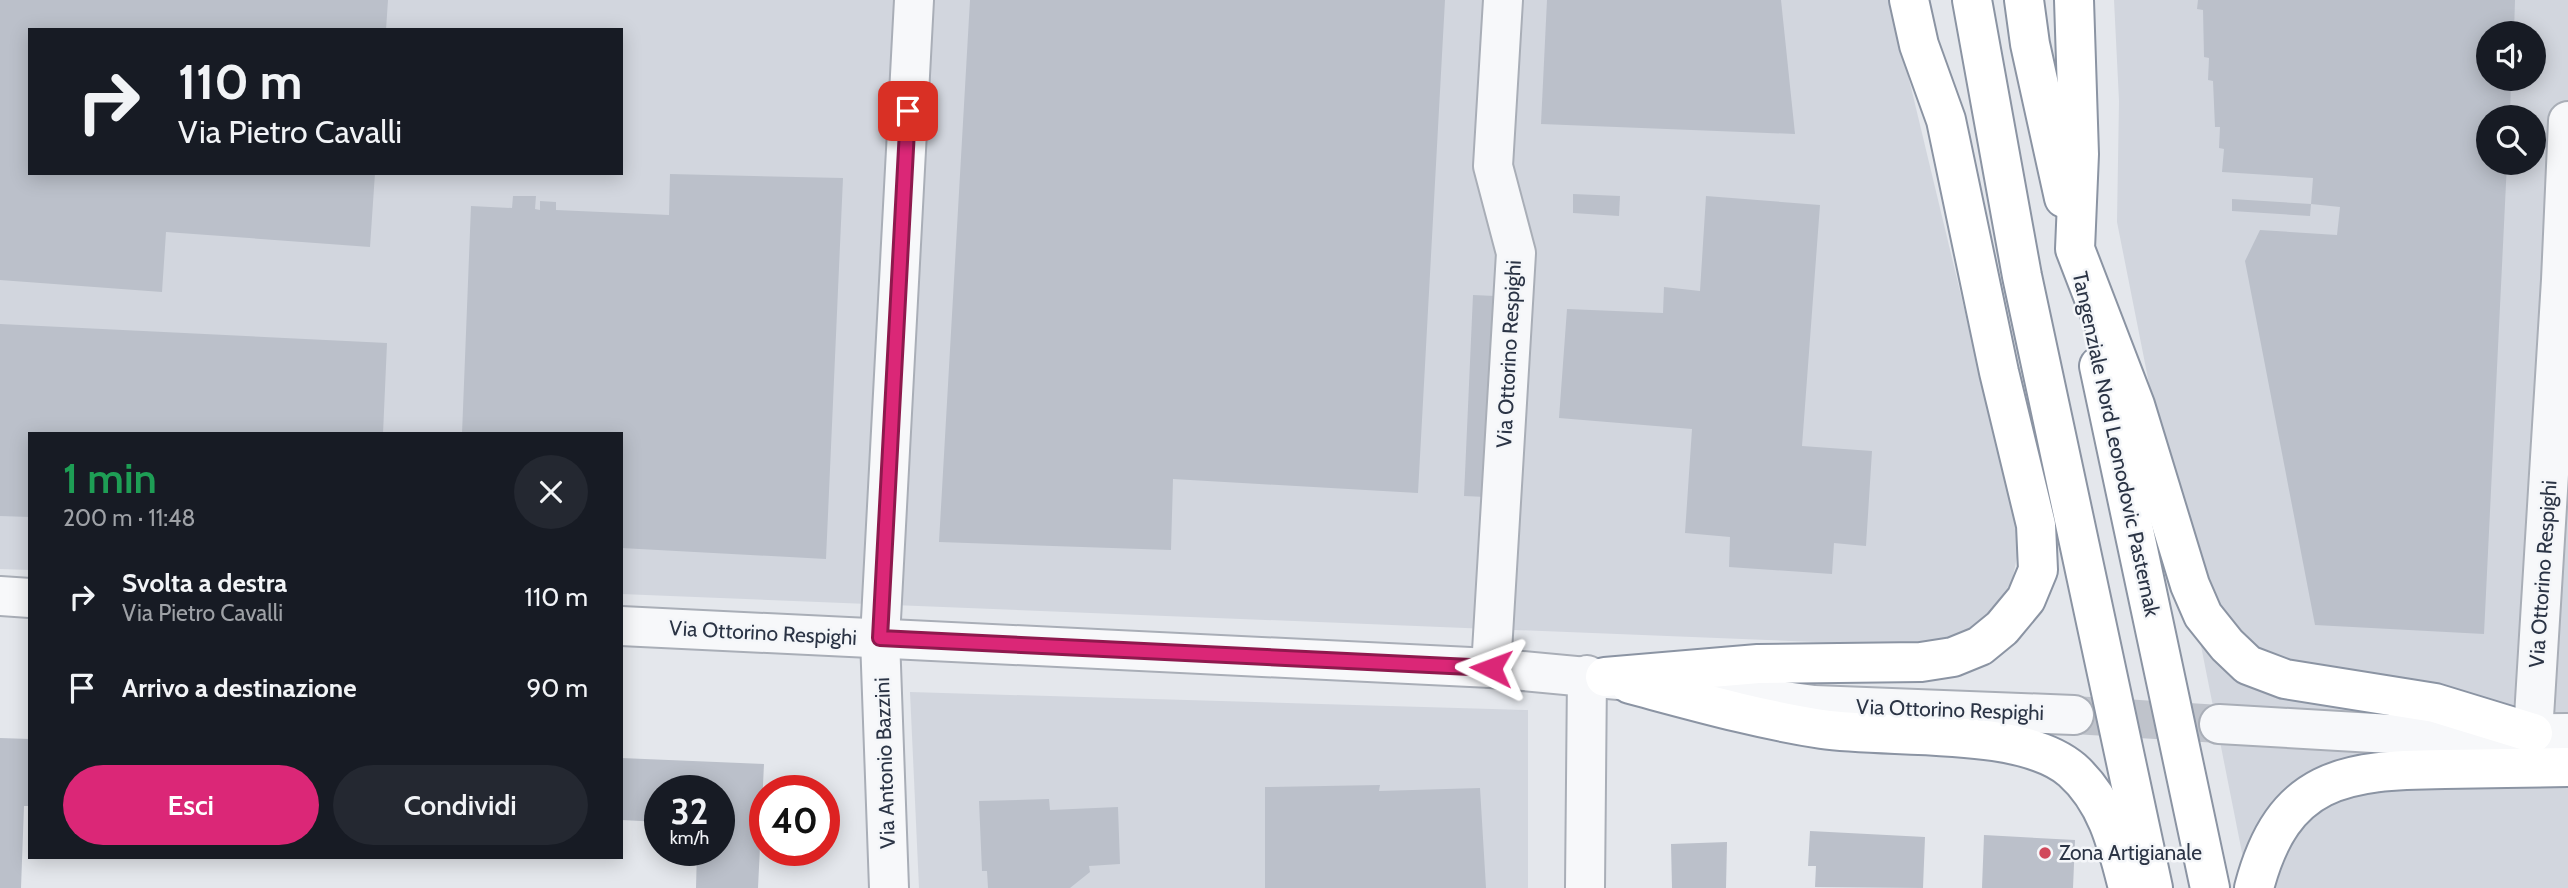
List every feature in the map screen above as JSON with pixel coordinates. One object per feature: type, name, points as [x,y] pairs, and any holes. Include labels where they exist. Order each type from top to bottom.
[{"type":"highway","points":[[1596,676],[1758,664],[1921,662],[1953,657],[1988,640],[2002,628],[2026,599],[2038,570],[2036,525],[1999,372],[1946,120],[1919,45],[1909,0]]},
{"type":"highway","points":[[1927,0],[2022,276]]},
{"type":"highway","points":[[1972,0],[2022,276],[2153,888]]},
{"type":"highway","name":"Tangenziale Nord Leonodovic Pasternak","points":[[2024,0],[2030,44],[2210,888]]},
{"type":"highway","points":[[2074,0],[2079,154],[2075,249],[2135,405],[2190,585],[2203,615],[2227,645],[2248,665],[2286,679],[2435,702],[2550,733]]},
{"type":"highway","points":[[1596,676],[1766,720],[1826,730],[2011,742],[2043,752],[2070,769],[2093,792],[2107,816],[2128,888]]},
{"type":"highway","points":[[2255,888],[2269,843],[2279,827],[2308,796],[2333,781],[2384,770],[2568,767]]},
{"type":"street","name":"Via Antonio Bazzini","points":[[889,888],[880,638],[914,0]]},
{"type":"street","name":"Via Ottorino Respighi","points":[[1491,668],[1516,253],[1493,166],[1503,0]]},
{"type":"street","name":"Via Ottorino Respighi","points":[[2550,733],[2568,121]]},
{"type":"street","points":[[0,596],[28,598]]},
{"type":"street","name":"Via Ottorino Respighi","points":[[623,626],[1491,668],[1596,676],[1814,705],[2074,715]]},
{"type":"street","points":[[1585,888],[1596,676]]},
{"type":"street","points":[[2219,724],[2391,734],[2550,733]]},
{"type":"shaded area","points":[[0,0],[1890,0],[2020,541],[2012,582],[1980,624],[1939,647],[623,594],[623,432],[28,432],[28,570],[0,569]]},
{"type":"shaded area","points":[[2114,0],[2568,0],[2568,888],[2249,888],[2117,222],[2119,101]]},
{"type":"shaded area","points":[[910,692],[1528,710],[1528,888],[919,888]]},
{"type":"building","points":[[0,0],[388,0],[386,28],[28,28],[28,175],[375,175],[370,247],[166,232],[162,292],[0,280]]},
{"type":"building","points":[[970,0],[1445,0],[1418,493],[1173,479],[1171,550],[939,542]]},
{"type":"building","points":[[1547,0],[1781,0],[1795,134],[1541,124]]},
{"type":"building","points":[[2198,0],[2515,0],[2514,21],[2476,21],[2476,91],[2511,91],[2510,105],[2476,105],[2476,175],[2506,175],[2484,634],[2315,625],[2245,261],[2260,230],[2337,235],[2340,207],[2311,204],[2313,178],[2222,172],[2224,149],[2219,148],[2220,127],[2215,127],[2213,81],[2208,80],[2209,58],[2204,57],[2203,10],[2197,9]]},
{"type":"building","points":[[670,174],[843,178],[826,559],[623,548],[623,432],[462,432],[471,206],[512,208],[513,196],[536,196],[535,209],[540,210],[540,201],[556,202],[556,210],[669,215]]},
{"type":"building","points":[[1573,194],[1620,196],[1619,216],[1573,213]]},
{"type":"building","points":[[1706,196],[1820,205],[1802,446],[1872,451],[1866,546],[1834,543],[1832,574],[1729,567],[1730,537],[1685,533],[1692,429],[1559,418],[1567,309],[1663,313],[1664,287],[1700,291]]},
{"type":"building","points":[[2232,199],[2311,204],[2310,216],[2232,211]]},
{"type":"building","points":[[1473,295],[1495,296],[1486,497],[1464,496]]},
{"type":"building","points":[[0,324],[387,343],[383,432],[28,432],[28,517],[0,516]]},
{"type":"building","points":[[0,738],[28,739],[28,806],[24,806],[21,888],[0,888]]},
{"type":"building","points":[[623,758],[764,764],[763,775],[749,775],[749,866],[759,866],[758,888],[696,888],[697,866],[735,866],[735,775],[644,775],[644,821],[623,820]]},
{"type":"building","points":[[1380,785],[1379,791],[1480,788],[1486,888],[1265,888],[1265,787]]},
{"type":"building","points":[[1049,799],[1050,810],[1118,807],[1120,864],[1089,866],[1090,872],[1070,888],[988,888],[987,871],[982,871],[979,801]]},
{"type":"building","points":[[1810,831],[1925,837],[1923,888],[1815,887],[1816,866],[1808,866]]},
{"type":"building","points":[[1984,835],[2075,840],[2073,888],[1982,888]]},
{"type":"building","points":[[1727,842],[1726,888],[1672,888],[1671,844]]},
{"type":"tunnel","points":[[2074,715],[2219,724]]},
{"type":"place","name":"Zona Artigianale","points":[[2045,853]]},
{"type":"route","points":[[908,111],[880,638],[1491,668]]}]
